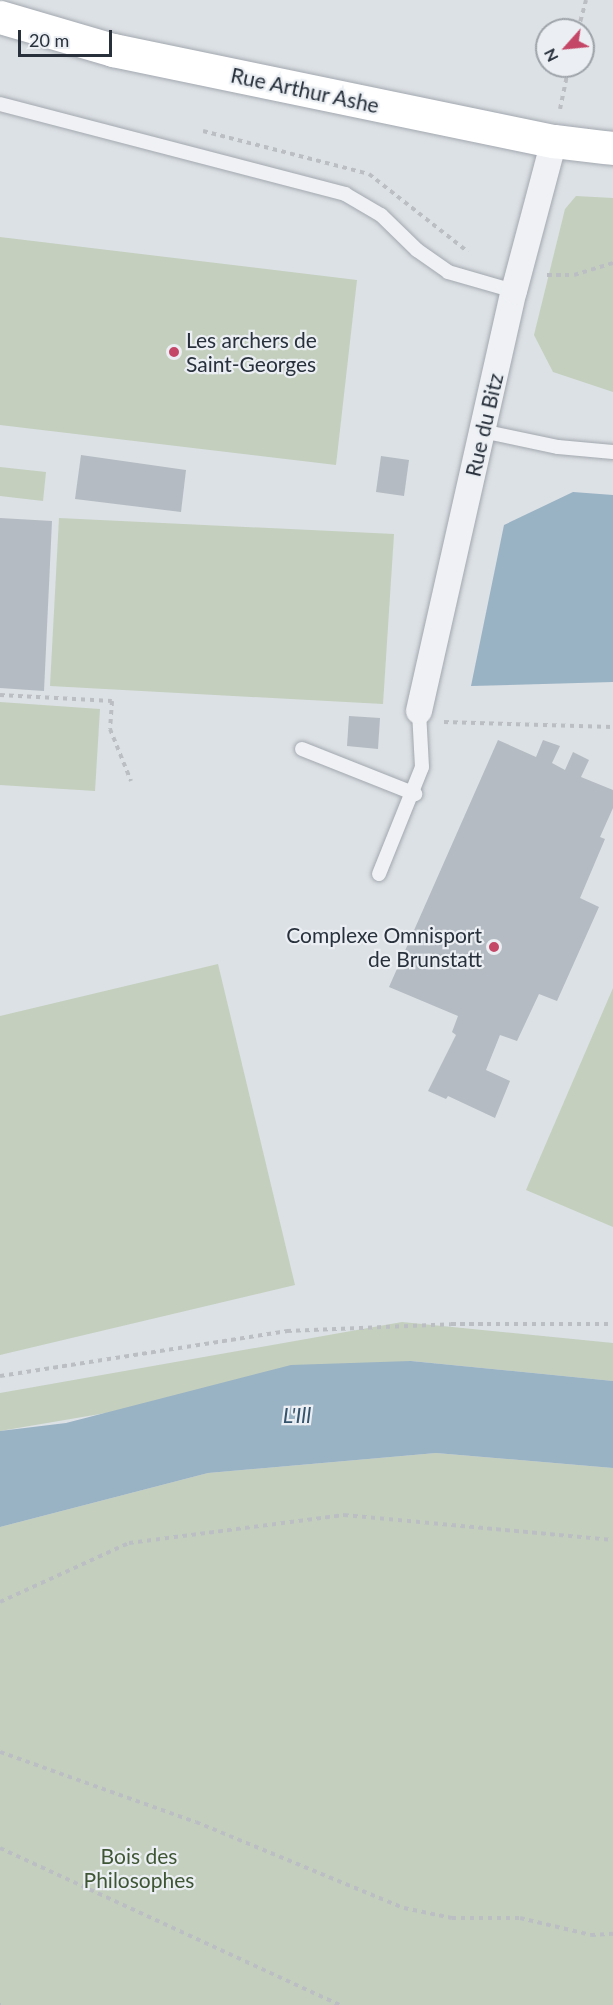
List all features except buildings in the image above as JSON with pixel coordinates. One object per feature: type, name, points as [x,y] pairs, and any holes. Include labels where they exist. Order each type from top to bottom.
[{"type":"main road","name":"Rue Arthur Ashe","points":[[0,18],[113,50],[554,141],[613,148]]},
{"type":"street","name":"Rue du Bitz","points":[[419,716],[514,291],[554,141]]},
{"type":"lane","points":[[0,104],[345,194],[381,215],[417,250],[448,272],[514,291]]},
{"type":"lane","points":[[482,431],[558,447],[613,452]]},
{"type":"lane","points":[[379,874],[415,794],[422,767],[419,716]]},
{"type":"lane","points":[[302,749],[415,794]]},
{"type":"path","points":[[581,18],[586,0]]},
{"type":"path","points":[[554,141],[567,78]]},
{"type":"path","points":[[0,695],[112,701],[110,729],[131,781]]},
{"type":"path","points":[[419,716],[613,727]]},
{"type":"path","points":[[0,1376],[287,1332],[451,1324],[613,1324]]},
{"type":"path","points":[[0,1602],[129,1544],[344,1515],[613,1540]]},
{"type":"path","points":[[0,1752],[196,1822],[404,1908],[452,1918],[520,1918],[591,1935],[613,1934]]},
{"type":"path","points":[[0,1848],[340,2005]]},
{"type":"green space","points":[[576,196],[613,198],[613,392],[553,372],[534,335],[565,209]]},
{"type":"green space","name":"Les archers de Saint-Georges","points":[[0,237],[357,280],[336,465],[0,425]]},
{"type":"green space","points":[[0,467],[46,472],[43,501],[0,496]]},
{"type":"green space","points":[[59,518],[394,534],[383,704],[50,686]]},
{"type":"green space","points":[[0,702],[100,709],[95,791],[0,785]]},
{"type":"green space","points":[[218,964],[295,1285],[0,1355],[0,1016]]},
{"type":"green space","points":[[613,988],[613,1227],[526,1190]]},
{"type":"green space","points":[[402,1322],[613,1343],[613,1381],[411,1361],[0,1431],[0,1393]]},
{"type":"green space","name":"Bois des Philosophes","points":[[436,1453],[613,1468],[613,2005],[0,2005],[0,1527],[208,1473]]},
{"type":"water","points":[[573,492],[613,495],[613,682],[471,686],[504,525]]},
{"type":"water","name":"L'Ill","points":[[411,1361],[613,1381],[613,1468],[436,1453],[208,1473],[0,1527],[0,1431],[66,1423],[291,1365]]},
{"type":"place","name":"Les archers de Saint-Georges","points":[[174,352]]},
{"type":"place","name":"Complexe Omnisport de Brunstatt","points":[[494,947]]}]
